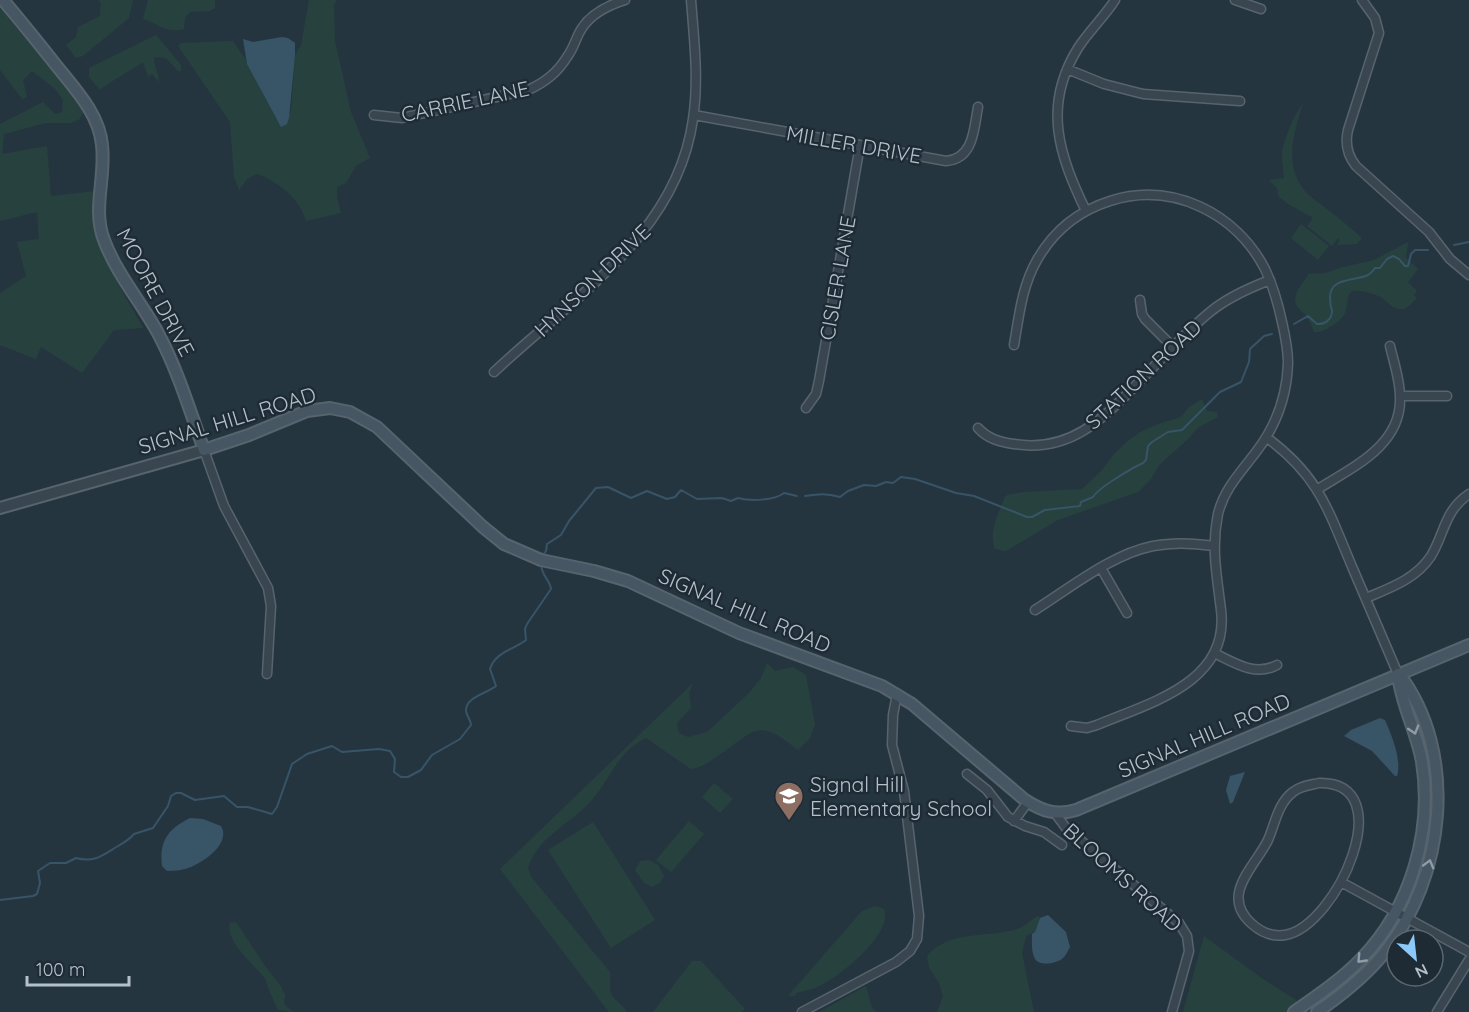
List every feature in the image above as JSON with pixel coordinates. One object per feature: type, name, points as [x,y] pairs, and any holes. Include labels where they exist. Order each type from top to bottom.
[{"type":"main road","name":"MOORE DRIVE","points":[[3,0],[75,89],[95,120],[103,154],[98,203],[100,227],[121,275],[165,346],[204,450]]},
{"type":"main road","name":"SIGNAL HILL ROAD","points":[[204,450],[249,435],[307,411],[330,408],[350,412],[377,427],[493,536],[515,550],[541,560],[620,578],[739,633],[869,681],[897,694],[912,704],[1028,802],[1047,812],[1076,810],[1469,645]]},
{"type":"main road","points":[[1294,1012],[1332,986],[1363,958],[1396,912],[1417,860],[1425,803],[1420,755],[1411,720],[1400,694],[1398,674]]},
{"type":"main road","points":[[1317,1012],[1338,998],[1385,952],[1407,918],[1421,889],[1431,856],[1437,815],[1432,753],[1425,724],[1410,690],[1398,674]]},
{"type":"street","name":"CARRIE LANE","points":[[374,115],[402,118],[538,86],[557,70],[573,48],[583,28],[594,15],[625,0]]},
{"type":"street","name":"HYNSON DRIVE","points":[[494,372],[614,264],[651,223],[667,198],[682,166],[694,115],[696,80],[691,0]]},
{"type":"street","points":[[1086,211],[1065,166],[1059,137],[1060,98],[1068,69],[1086,37],[1115,0]]},
{"type":"street","points":[[1235,0],[1262,9]]},
{"type":"street","points":[[1362,0],[1378,22],[1379,38],[1348,130],[1346,140],[1350,156],[1356,166],[1429,232],[1450,259],[1469,275]]},
{"type":"street","points":[[1068,69],[1104,84],[1143,94],[1240,101]]},
{"type":"street","name":"MILLER DRIVE","points":[[694,115],[946,161],[957,159],[970,145],[978,107]]},
{"type":"street","name":"CISLER LANE","points":[[806,408],[816,394],[819,381],[860,145]]},
{"type":"street","points":[[1014,345],[1022,298],[1036,261],[1060,230],[1086,211],[1116,199],[1145,195],[1171,197],[1198,205],[1235,229],[1255,253],[1270,280],[1287,345],[1288,360],[1282,404],[1266,437],[1238,473],[1223,500],[1217,522],[1214,567],[1222,613],[1220,637],[1214,653],[1204,669],[1174,692],[1097,725],[1087,728],[1071,726]]},
{"type":"street","name":"STATION ROAD","points":[[978,428],[990,438],[1020,445],[1047,444],[1070,438],[1086,430],[1109,412],[1201,320],[1223,303],[1270,280]]},
{"type":"street","points":[[1140,300],[1145,319],[1173,347]]},
{"type":"street","points":[[1318,489],[1371,455],[1392,430],[1397,419],[1400,396],[1390,346]]},
{"type":"street","points":[[1400,396],[1447,396]]},
{"type":"street","points":[[1266,437],[1296,462],[1318,489],[1398,674]]},
{"type":"street","name":"SIGNAL HILL ROAD","points":[[0,508],[204,450]]},
{"type":"street","points":[[204,450],[224,506],[268,588],[272,606],[267,674]]},
{"type":"street","points":[[1366,598],[1402,582],[1421,567],[1432,554],[1450,513],[1469,494]]},
{"type":"street","points":[[1035,610],[1124,555],[1150,546],[1179,543],[1214,546]]},
{"type":"street","points":[[1101,568],[1127,613]]},
{"type":"street","points":[[1214,653],[1252,670],[1266,670],[1277,665]]},
{"type":"street","points":[[802,1012],[896,962],[910,951],[917,939],[919,916],[904,791],[892,745],[891,732],[897,694]]},
{"type":"street","points":[[967,774],[987,790],[1005,814],[1014,821],[1044,832],[1062,844]]},
{"type":"street","points":[[1335,784],[1349,794],[1356,807],[1360,821],[1359,831],[1341,882],[1312,920],[1288,935],[1274,935],[1258,928],[1246,918],[1240,906],[1241,882],[1268,839],[1283,803],[1294,791],[1309,785],[1335,784]]},
{"type":"street","points":[[1014,821],[1028,802]]},
{"type":"street","name":"BLOOMS ROAD","points":[[1055,813],[1066,828],[1183,929],[1189,943],[1188,957],[1172,1012]]},
{"type":"street","points":[[1341,882],[1469,951]]},
{"type":"street","points":[[1437,1012],[1469,960]]},
{"type":"green space","points":[[98,0],[133,0],[129,18],[83,56],[76,58],[66,45],[76,37],[78,27],[100,16],[101,3]]},
{"type":"green space","points":[[148,0],[215,0],[215,8],[210,11],[190,12],[185,18],[184,29],[172,30],[143,19]]},
{"type":"green space","points":[[309,0],[337,0],[334,5],[335,41],[351,112],[370,158],[356,166],[346,183],[337,187],[341,213],[306,221],[299,205],[288,192],[258,174],[248,178],[239,190],[234,177],[230,122],[178,46],[181,43],[233,41],[244,57],[276,118],[287,124],[291,109],[295,55],[301,45]]},
{"type":"green space","points":[[0,7],[84,110],[80,119],[71,123],[46,123],[4,134],[2,154],[47,146],[51,196],[95,191],[94,221],[98,238],[115,278],[143,328],[114,330],[82,373],[41,347],[36,359],[0,345],[0,293],[26,276],[17,242],[39,239],[37,212],[0,221],[0,124],[43,102],[55,114],[62,112],[63,100],[55,89],[32,71],[23,80],[27,97],[22,99],[0,70]]},
{"type":"green space","points":[[156,35],[181,65],[181,71],[178,71],[166,58],[157,57],[154,61],[159,82],[152,74],[148,77],[143,62],[100,90],[89,77],[89,68]]},
{"type":"green space","points":[[1303,103],[1292,148],[1294,170],[1298,181],[1307,194],[1362,238],[1357,244],[1337,245],[1340,240],[1338,238],[1332,246],[1307,226],[1313,218],[1278,196],[1277,188],[1269,180],[1284,178],[1283,148],[1293,120]]},
{"type":"green space","points":[[1301,224],[1329,246],[1318,260],[1291,238]]},
{"type":"green space","points":[[1408,242],[1406,258],[1418,269],[1408,282],[1417,291],[1414,295],[1417,298],[1410,305],[1399,309],[1381,297],[1363,291],[1352,291],[1342,318],[1326,329],[1314,332],[1306,316],[1295,303],[1297,292],[1308,274],[1325,273],[1374,260]]},
{"type":"green space","points":[[1202,399],[1207,411],[1217,412],[1218,417],[1199,427],[1160,464],[1151,479],[1138,492],[1058,520],[1006,551],[995,549],[993,530],[1007,495],[1082,489],[1129,440],[1142,431],[1181,417],[1188,408]]},
{"type":"green space","points":[[767,663],[775,671],[793,667],[806,675],[815,725],[810,738],[798,750],[773,733],[763,730],[756,731],[705,764],[691,769],[646,738],[621,758],[591,801],[539,847],[528,868],[532,878],[610,972],[611,994],[627,1012],[609,1012],[500,869],[693,683],[689,693],[691,708],[677,723],[679,733],[688,737],[707,732],[749,693],[761,678]]},
{"type":"green space","points":[[714,783],[733,799],[720,813],[702,797]]},
{"type":"green space","points":[[689,821],[704,834],[671,872],[656,860]]},
{"type":"green space","points":[[593,822],[655,920],[611,948],[548,850]]},
{"type":"green space","points":[[649,860],[658,865],[664,876],[660,883],[652,887],[644,883],[635,870],[640,861]]},
{"type":"green space","points":[[875,906],[884,909],[885,919],[872,943],[861,955],[824,983],[796,993],[795,996],[788,996],[862,911]]},
{"type":"green space","points":[[1038,916],[1040,918],[1035,932],[1026,936],[1022,953],[1034,1012],[937,1012],[943,997],[939,983],[929,968],[927,956],[936,948],[956,938],[1018,929]]},
{"type":"green space","points":[[236,922],[281,986],[285,995],[284,1004],[293,1012],[278,1010],[266,980],[237,946],[230,931],[230,923]]},
{"type":"green space","points":[[1204,936],[1263,979],[1315,1012],[1183,1012]]},
{"type":"green space","points":[[692,961],[701,961],[745,1009],[742,1012],[653,1012]]},
{"type":"green space","points":[[866,986],[872,1008],[877,1012],[819,1012]]},
{"type":"water","points":[[282,37],[295,43],[295,55],[289,118],[287,124],[281,127],[247,64],[243,39],[253,42]]},
{"type":"water","points":[[1380,718],[1385,720],[1396,748],[1397,776],[1372,751],[1344,736],[1351,730]]},
{"type":"water","points":[[1245,772],[1233,802],[1230,804],[1226,790],[1230,776]]},
{"type":"water","points":[[190,818],[203,819],[221,826],[223,832],[220,845],[209,856],[191,867],[167,871],[162,866],[161,857],[164,843],[171,831]]},
{"type":"water","points":[[1048,915],[1066,932],[1070,947],[1059,961],[1043,963],[1035,959],[1032,934],[1040,918]]},
{"type":"waterway","points":[[1454,245],[1469,242]]},
{"type":"waterway","points":[[1294,324],[1308,316],[1317,324],[1328,321],[1332,314],[1331,291],[1339,283],[1368,275],[1393,256],[1408,266],[1411,254],[1415,250],[1428,250]]},
{"type":"waterway","points":[[805,496],[822,494],[840,497],[864,485],[876,486],[886,482],[893,483],[901,477],[974,496],[1027,517],[1032,517],[1045,510],[1080,506],[1081,502],[1093,497],[1108,484],[1143,463],[1146,460],[1148,446],[1152,442],[1168,432],[1182,430],[1220,392],[1241,382],[1249,362],[1250,349],[1264,336],[1272,334]]},
{"type":"waterway","points":[[543,555],[547,544],[561,535],[569,521],[596,488],[608,487],[631,498],[647,491],[667,499],[675,497],[681,490],[697,499],[722,498],[731,501],[738,498],[768,499],[784,493],[797,496]]},
{"type":"waterway","points":[[0,900],[37,894],[40,883],[38,871],[50,863],[66,863],[76,858],[88,860],[98,857],[125,842],[134,834],[153,828],[168,806],[171,796],[176,793],[195,800],[224,796],[237,807],[248,807],[272,814],[277,807],[292,764],[307,754],[332,746],[342,752],[379,749],[390,751],[395,759],[394,772],[401,777],[408,777],[421,770],[432,755],[460,739],[471,725],[466,713],[467,706],[473,699],[496,686],[490,669],[496,659],[526,640],[527,624],[551,589],[541,564]]},
{"type":"place","name":"Signal Hill Elementary School","points":[[789,822]]}]
